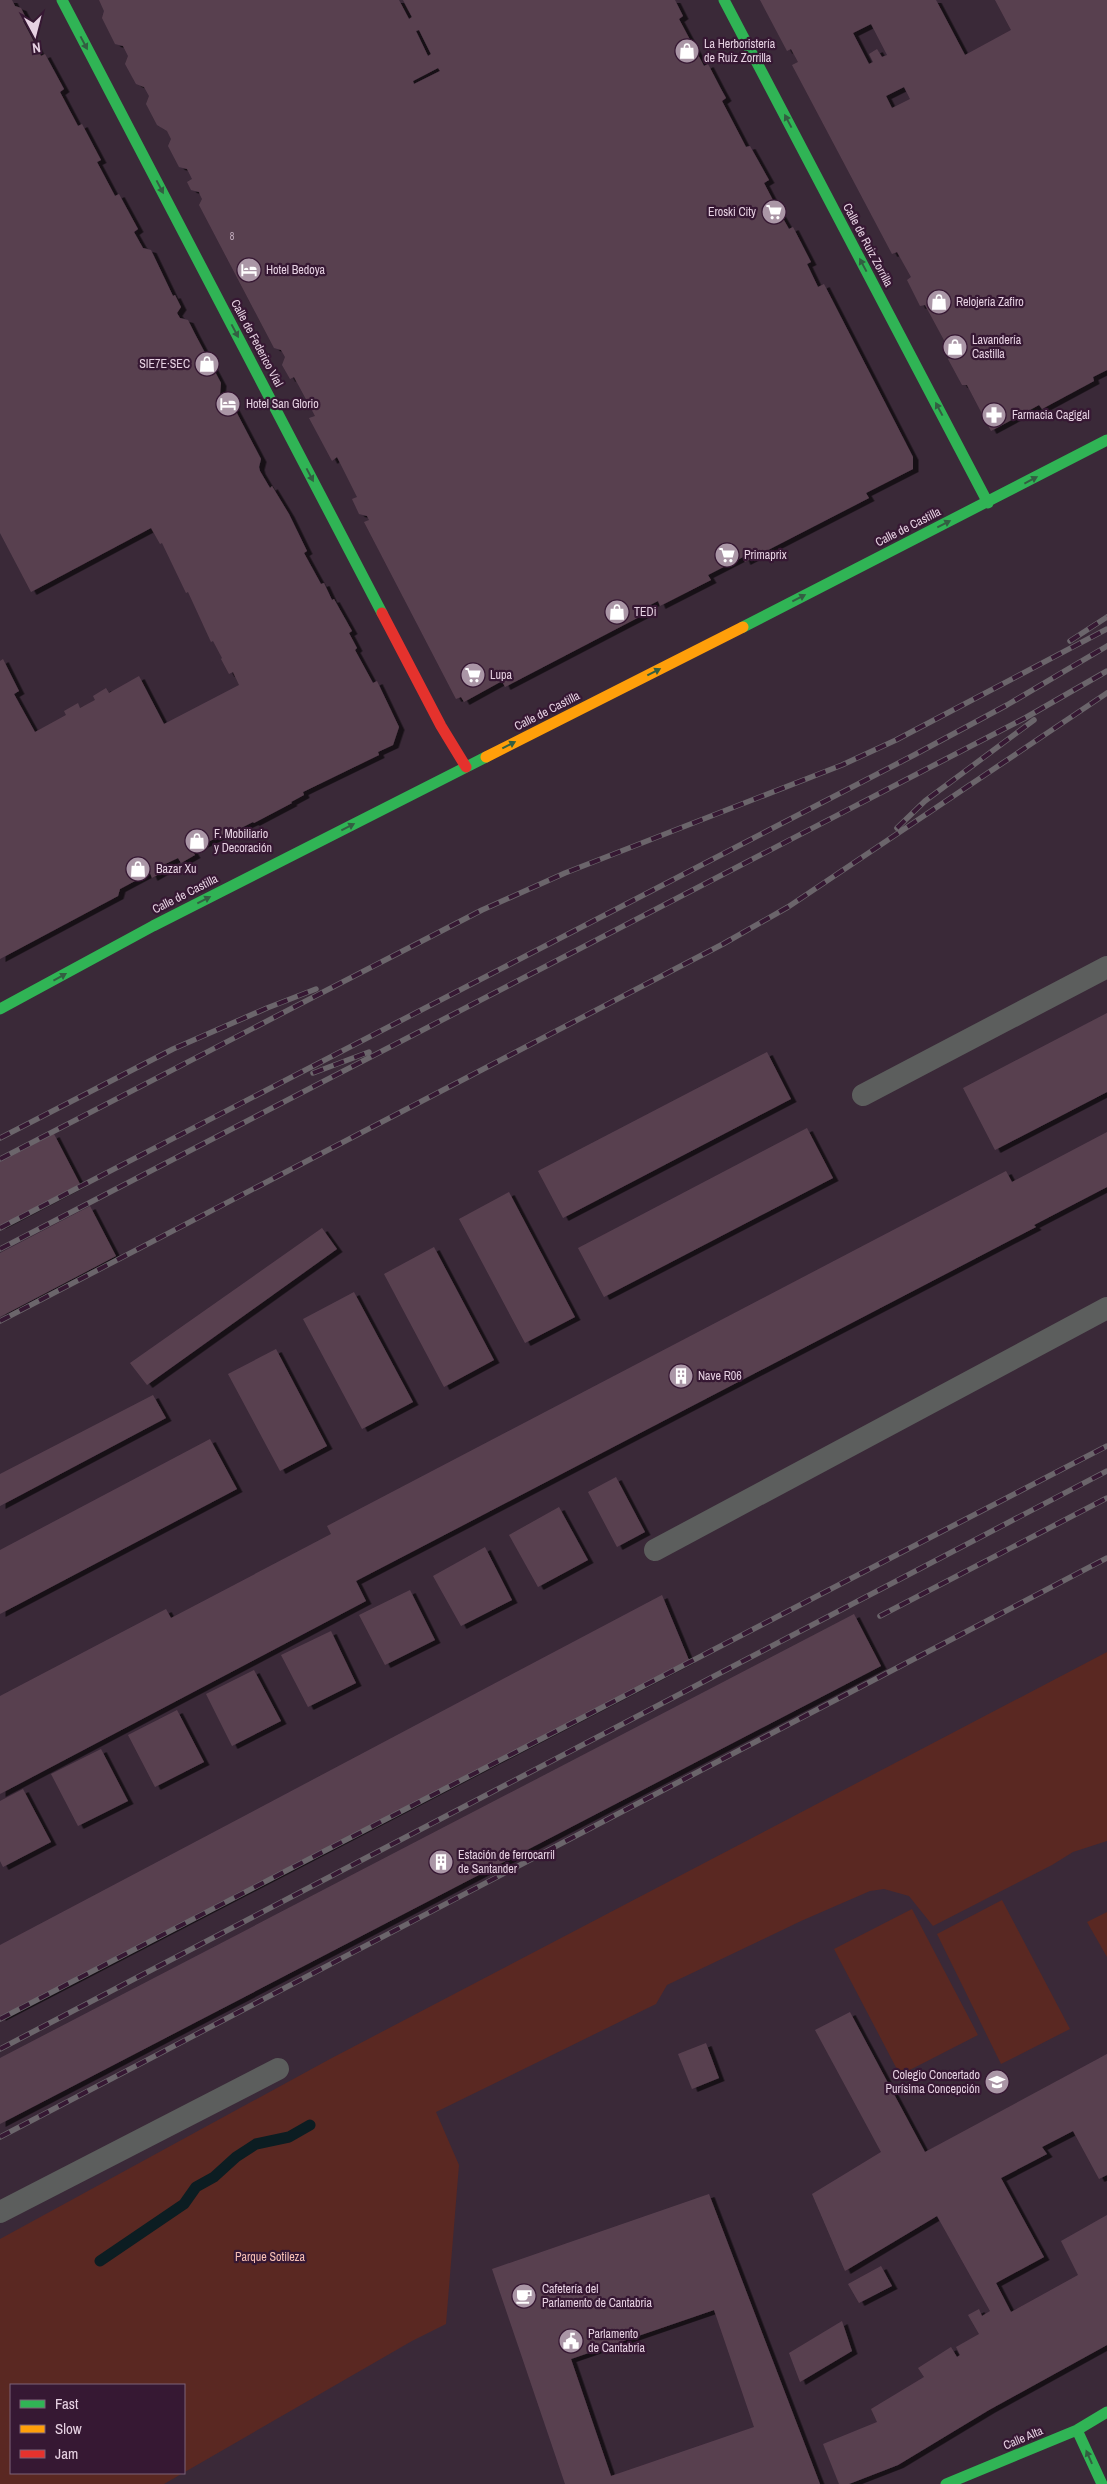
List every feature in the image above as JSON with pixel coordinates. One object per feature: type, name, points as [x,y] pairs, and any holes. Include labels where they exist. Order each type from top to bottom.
[{"type":"street","name":"Calle de Federico Vial","points":[[62,0],[441,726],[466,767]]},
{"type":"street","name":"Calle de Ruiz Zorrilla","points":[[724,0],[988,502]]},
{"type":"street","name":"Calle de Castilla","points":[[0,1009],[153,926],[1107,440]]},
{"type":"street","name":"Calle Alta","points":[[946,2484],[1077,2430],[1107,2412]]},
{"type":"street","points":[[1077,2430],[1102,2484]]},
{"type":"lane","points":[[863,1096],[1107,967]]},
{"type":"lane","points":[[655,1550],[1107,1308]]},
{"type":"lane","points":[[0,2212],[278,2069]]},
{"type":"green space","name":"Parque Sotileza","points":[[1107,1652],[1107,1841],[1073,1852],[1052,1865],[933,1926],[909,1896],[884,1889],[870,1891],[801,1921],[667,1985],[656,2004],[436,2112],[459,2165],[446,2324],[412,2341],[185,2471],[185,2384],[10,2384],[10,2474],[181,2474],[164,2484],[0,2484],[0,2239],[330,2059]]},
{"type":"green space","points":[[1002,1900],[1070,2029],[1001,2064],[937,1934]]},
{"type":"green space","points":[[912,1909],[978,2035],[900,2075],[834,1949]]},
{"type":"green space","points":[[1107,1912],[1107,1957],[1087,1922]]},
{"type":"building","points":[[0,0],[12,0],[15,6],[21,8],[27,20],[23,21],[41,56],[45,54],[64,89],[60,92],[78,126],[82,124],[101,160],[97,162],[115,196],[119,194],[138,229],[134,232],[143,248],[151,250],[173,296],[175,295],[181,307],[177,313],[180,318],[188,320],[221,383],[220,394],[228,396],[261,459],[260,471],[270,488],[272,486],[289,514],[307,551],[304,553],[321,584],[324,583],[332,600],[334,599],[352,631],[349,633],[357,648],[355,650],[373,683],[377,681],[399,727],[393,745],[378,752],[379,755],[303,792],[304,795],[292,803],[254,823],[237,830],[236,828],[192,850],[195,855],[181,863],[178,858],[163,865],[166,870],[152,878],[150,873],[120,889],[118,896],[0,959],[0,661],[3,659],[19,691],[14,694],[35,732],[66,715],[64,711],[78,703],[80,708],[95,700],[93,696],[106,688],[109,693],[139,676],[164,724],[239,685],[233,672],[229,674],[213,641],[211,642],[188,592],[186,593],[162,543],[160,544],[151,528],[31,592],[0,533]]},
{"type":"building","points":[[99,0],[399,0],[409,19],[412,17],[403,0],[675,0],[683,16],[679,19],[704,66],[708,64],[726,98],[722,101],[746,147],[750,146],[769,180],[764,183],[789,229],[793,227],[811,262],[807,264],[818,287],[824,284],[913,457],[913,469],[866,493],[869,498],[745,562],[743,557],[708,575],[711,580],[660,606],[658,601],[642,609],[645,614],[505,687],[502,681],[464,702],[461,697],[456,699],[364,522],[369,520],[367,516],[359,514],[352,499],[357,497],[337,457],[332,461],[309,418],[315,416],[294,377],[290,379],[282,365],[285,357],[281,350],[274,348],[199,205],[202,199],[199,192],[191,190],[187,182],[192,179],[187,169],[179,167],[168,146],[171,139],[167,131],[157,125],[146,104],[149,96],[144,87],[136,84],[125,64],[128,56],[123,46],[115,44],[102,18],[104,11]],"holes":[[[419,30],[431,54],[428,56],[416,31]],[[438,68],[440,71],[414,84],[413,81]]]},
{"type":"building","points":[[760,0],[936,0],[965,55],[1011,30],[995,0],[1107,0],[1107,370],[1093,377],[1094,381],[1042,409],[1039,405],[991,431],[967,385],[962,385],[948,359],[952,355],[925,305],[920,306],[907,280],[911,277],[897,252],[892,254],[792,65],[798,62],[791,49],[787,51]],"holes":[[[871,24],[887,55],[882,57],[877,49],[869,54],[873,62],[869,64],[853,33]],[[904,87],[910,99],[892,108],[886,96]]]},
{"type":"building","points":[[1107,1013],[1107,1092],[995,1150],[963,1088]]},
{"type":"building","points":[[767,1052],[791,1099],[563,1218],[538,1171]]},
{"type":"building","points":[[807,1128],[833,1178],[604,1297],[578,1248]]},
{"type":"building","name":"Nave R06","points":[[1107,1132],[1107,1187],[1034,1225],[1036,1227],[356,1581],[366,1601],[0,1794],[0,1696],[166,1609],[171,1618],[331,1534],[327,1526],[1006,1171],[1012,1182]]},
{"type":"building","points":[[54,1134],[80,1184],[0,1226],[0,1162]]},
{"type":"building","points":[[509,1192],[575,1317],[525,1343],[459,1219]]},
{"type":"building","points":[[90,1206],[116,1256],[0,1317],[0,1253]]},
{"type":"building","points":[[322,1228],[337,1249],[147,1385],[130,1363]]},
{"type":"building","points":[[434,1247],[494,1360],[444,1387],[384,1274]]},
{"type":"building","points":[[354,1292],[413,1402],[362,1429],[303,1319]]},
{"type":"building","points":[[276,1349],[327,1446],[280,1471],[228,1374]]},
{"type":"building","points":[[153,1395],[166,1418],[0,1506],[0,1474]]},
{"type":"building","points":[[210,1439],[237,1489],[0,1614],[0,1550]]},
{"type":"building","points":[[616,1477],[645,1532],[617,1547],[588,1492]]},
{"type":"building","points":[[559,1507],[588,1560],[538,1587],[509,1535]]},
{"type":"building","points":[[485,1547],[512,1600],[461,1626],[433,1576]]},
{"type":"building","points":[[410,1590],[435,1640],[385,1665],[359,1615]]},
{"type":"building","points":[[662,1595],[689,1660],[0,2018],[0,1945]]},
{"type":"building","name":"Estación de ferrocarril de Santander","points":[[854,1614],[881,1666],[0,2124],[0,2058]]},
{"type":"building","points":[[331,1631],[356,1683],[308,1707],[281,1655]]},
{"type":"building","points":[[254,1670],[281,1721],[232,1746],[206,1694]]},
{"type":"building","points":[[177,1710],[204,1762],[155,1787],[128,1735]]},
{"type":"building","points":[[101,1749],[128,1801],[78,1826],[51,1774]]},
{"type":"building","points":[[23,1789],[51,1842],[3,1867],[0,1861],[0,1801]]},
{"type":"building","points":[[850,2012],[925,2152],[1107,2054],[1107,2175],[1099,2179],[1073,2131],[1042,2147],[1047,2154],[1001,2178],[1044,2257],[996,2283],[1011,2312],[1078,2275],[1061,2241],[1107,2215],[1107,2345],[989,2410],[898,2465],[849,2484],[839,2484],[823,2444],[877,2422],[871,2409],[924,2377],[918,2368],[951,2347],[957,2357],[960,2355],[956,2347],[979,2334],[968,2315],[979,2309],[982,2316],[990,2311],[937,2216],[845,2271],[812,2194],[881,2152],[815,2030]]},
{"type":"building","points":[[706,2043],[719,2078],[692,2089],[678,2054]]},
{"type":"building","name":"Parlamento de Cantabria","points":[[709,2194],[820,2484],[565,2484],[492,2269]],"holes":[[[714,2310],[754,2427],[611,2476],[571,2359]]]},
{"type":"building","points":[[881,2266],[892,2286],[859,2303],[848,2284]]},
{"type":"building","points":[[842,2321],[852,2351],[800,2382],[789,2353]]},
{"type":"waterway","points":[[100,2261],[184,2204],[196,2187],[214,2177],[236,2157],[256,2144],[289,2137],[310,2125]]},
{"type":"railway","points":[[1070,641],[1107,617]]},
{"type":"railway","points":[[0,1159],[482,910],[565,873],[842,765],[896,740],[1107,629]]},
{"type":"railway","points":[[0,1228],[914,755],[1007,705],[1107,646]]},
{"type":"railway","points":[[0,1249],[1025,718],[1107,671]]},
{"type":"railway","points":[[0,1321],[723,944],[788,907],[1107,693]]},
{"type":"railway","points":[[897,828],[925,801],[1034,720]]},
{"type":"railway","points":[[0,1138],[173,1049],[316,989]]},
{"type":"railway","points":[[313,1073],[369,1052]]},
{"type":"railway","points":[[0,2019],[1107,1446]]},
{"type":"railway","points":[[0,2049],[1107,1471]]},
{"type":"railway","points":[[880,1616],[1107,1498]]},
{"type":"railway","points":[[0,2137],[1107,1558]]},
{"type":"traffic: fast","points":[[62,0],[382,613]]},
{"type":"traffic: fast","points":[[724,0],[988,503]]},
{"type":"traffic: fast","points":[[743,627],[1107,440]]},
{"type":"traffic: fast","points":[[0,1009],[153,926],[486,757]]},
{"type":"traffic: fast","points":[[946,2484],[1077,2430],[1107,2412]]},
{"type":"traffic: fast","points":[[1077,2430],[1102,2484]]},
{"type":"traffic: slow","points":[[486,757],[743,627]]},
{"type":"traffic: jam","points":[[382,613],[441,726],[466,767]]},
{"type":"place","name":"La Herboristería de Ruiz Zorrilla","points":[[687,51]]},
{"type":"place","name":"Eroski City","points":[[774,212]]},
{"type":"place","name":"Hotel Bedoya","points":[[249,270]]},
{"type":"place","name":"Relojería Zafiro","points":[[939,302]]},
{"type":"place","name":"Lavandería Castilla","points":[[955,347]]},
{"type":"place","name":"SIE7E·SEC","points":[[207,364]]},
{"type":"place","name":"Hotel San Glorio","points":[[228,404]]},
{"type":"place","name":"Farmacia Cagigal","points":[[994,415]]},
{"type":"place","name":"Primaprix","points":[[727,555]]},
{"type":"place","name":"TEDi","points":[[617,612]]},
{"type":"place","name":"Lupa","points":[[473,675]]},
{"type":"place","name":"F. Mobiliario y Decoración","points":[[197,841]]},
{"type":"place","name":"Bazar Xu","points":[[138,869]]},
{"type":"place","name":"Nave R06","points":[[681,1376]]},
{"type":"place","name":"Estación de ferrocarril de Santander","points":[[441,1862]]},
{"type":"place","name":"Colegio Concertado Purísima Concepción","points":[[997,2082]]},
{"type":"place","name":"Cafetería del Parlamento de Cantabria","points":[[524,2296]]},
{"type":"place","name":"Parlamento de Cantabria","points":[[571,2341]]}]
